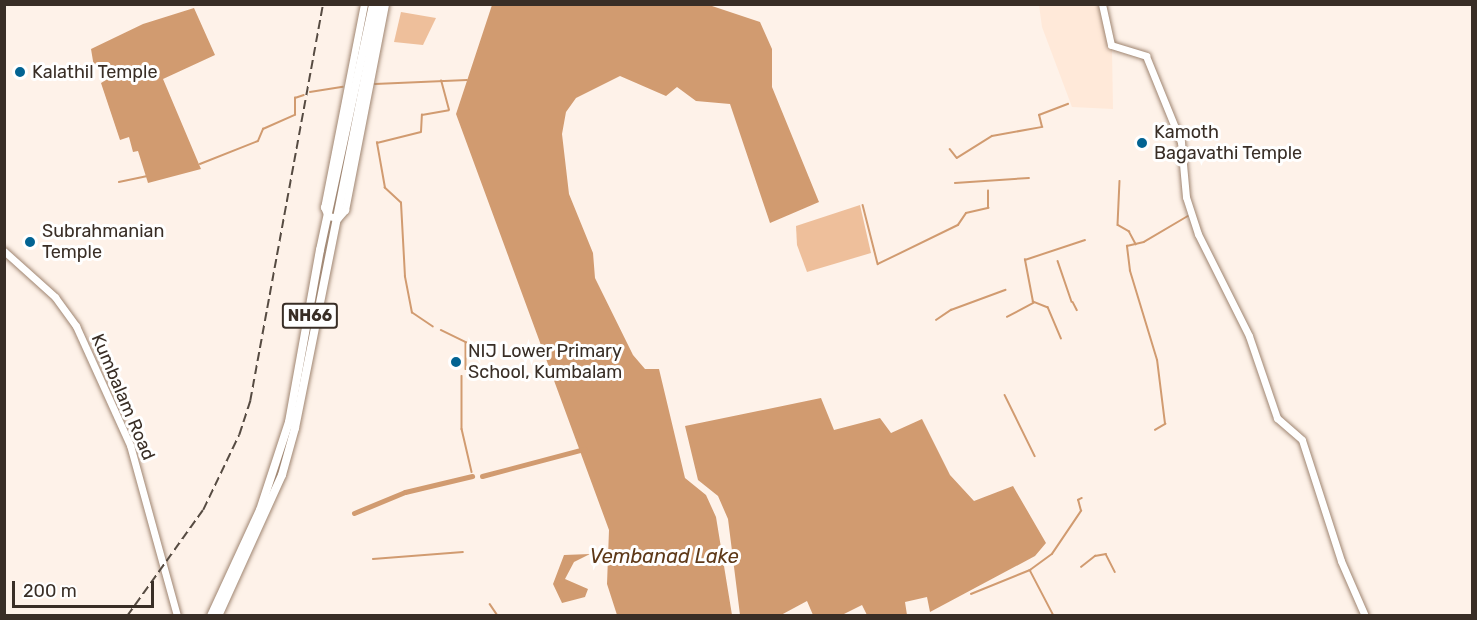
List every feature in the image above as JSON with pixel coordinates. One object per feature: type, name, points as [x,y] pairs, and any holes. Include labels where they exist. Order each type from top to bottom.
[{"type":"highway","name":"NH66","points":[[211,615],[245,545],[276,466],[373,4]]},
{"type":"highway","name":"NH66","points":[[218,615],[254,551],[282,475],[295,428],[380,4]]},
{"type":"main road","points":[[364,4],[324,207],[328,216],[338,218],[345,210],[385,4]]},
{"type":"main road","points":[[1102,4],[1111,45],[1146,56],[1181,142],[1186,197],[1198,234],[1249,336],[1277,418],[1302,440],[1341,561],[1365,615]]},
{"type":"main road","name":"Kumbalam Road","points":[[4,251],[55,297],[76,326],[130,445],[177,615]]},
{"type":"shaded area","points":[[1039,5],[1098,5],[1112,50],[1113,109],[1072,107],[1042,27]]},
{"type":"shaded area","points":[[401,12],[436,18],[423,45],[394,42]]},
{"type":"shaded area","points":[[860,205],[871,253],[807,272],[797,245],[796,226]]},
{"type":"water","name":"Vembanad Lake","points":[[492,5],[709,5],[760,22],[772,49],[772,87],[819,202],[770,223],[730,104],[696,101],[677,87],[666,96],[620,76],[576,98],[566,112],[562,134],[569,194],[593,253],[595,278],[633,355],[645,369],[659,369],[685,478],[706,495],[716,517],[732,615],[617,615],[607,584],[609,530],[456,114]]},
{"type":"water","points":[[194,8],[215,55],[163,79],[201,169],[148,183],[138,151],[133,152],[129,137],[120,140],[101,83],[111,77],[105,65],[94,67],[91,49],[143,24]]},
{"type":"water","points":[[821,398],[834,430],[880,418],[891,433],[922,419],[950,475],[974,501],[1013,486],[1046,543],[1035,556],[930,612],[927,597],[905,602],[907,615],[867,615],[862,605],[842,615],[813,615],[807,601],[781,615],[740,615],[728,519],[718,496],[698,480],[685,426]]},
{"type":"water","points":[[590,554],[574,562],[565,579],[588,589],[585,597],[562,603],[553,584],[564,555]]},
{"type":"waterway","points":[[375,84],[467,80]]},
{"type":"waterway","points":[[433,327],[412,313],[405,277],[401,203],[385,188],[377,143],[421,132],[422,115],[449,110],[441,81]]},
{"type":"waterway","points":[[310,92],[343,87]]},
{"type":"waterway","points":[[200,164],[258,141],[263,129],[295,115],[295,98],[304,95]]},
{"type":"waterway","points":[[950,149],[957,158],[992,136],[1042,127],[1039,115],[1068,104]]},
{"type":"waterway","points":[[119,182],[148,176]]},
{"type":"waterway","points":[[955,183],[1029,178]]},
{"type":"waterway","points":[[1120,181],[1118,225],[1129,231],[1136,244]]},
{"type":"waterway","points":[[863,205],[878,264],[958,225],[966,213],[988,208],[988,191]]},
{"type":"waterway","points":[[1155,430],[1165,424],[1157,360],[1130,271],[1127,246],[1144,242],[1188,216]]},
{"type":"waterway","points":[[1061,339],[1048,308],[1033,302],[1025,260],[1085,240]]},
{"type":"waterway","points":[[1058,261],[1072,302]]},
{"type":"waterway","points":[[936,320],[951,310],[1005,290]]},
{"type":"waterway","points":[[1073,302],[1077,310]]},
{"type":"waterway","points":[[1007,317],[1033,303]]},
{"type":"waterway","points":[[441,330],[466,342],[466,369]]},
{"type":"waterway","points":[[462,376],[462,429],[472,472]]},
{"type":"waterway","points":[[1005,395],[1035,456]]},
{"type":"waterway","points":[[482,476],[584,449]]},
{"type":"waterway","points":[[354,513],[405,492],[472,476]]},
{"type":"waterway","points":[[971,594],[1030,570],[1052,554],[1081,511],[1078,500],[1082,498]]},
{"type":"waterway","points":[[373,559],[463,552]]},
{"type":"waterway","points":[[1081,567],[1095,556],[1106,554],[1115,572]]},
{"type":"waterway","points":[[1030,570],[1054,616]]},
{"type":"waterway","points":[[490,604],[498,616]]},
{"type":"railway","points":[[127,616],[203,510],[239,435],[250,401],[323,4]]},
{"type":"place","name":"Kalathil Temple","points":[[20,72]]},
{"type":"place","name":"Kamoth Bagavathi Temple","points":[[1142,143]]},
{"type":"place","name":"Subrahmanian Temple","points":[[30,242]]},
{"type":"place","name":"NIJ Lower Primary School, Kumbalam","points":[[456,362]]}]
